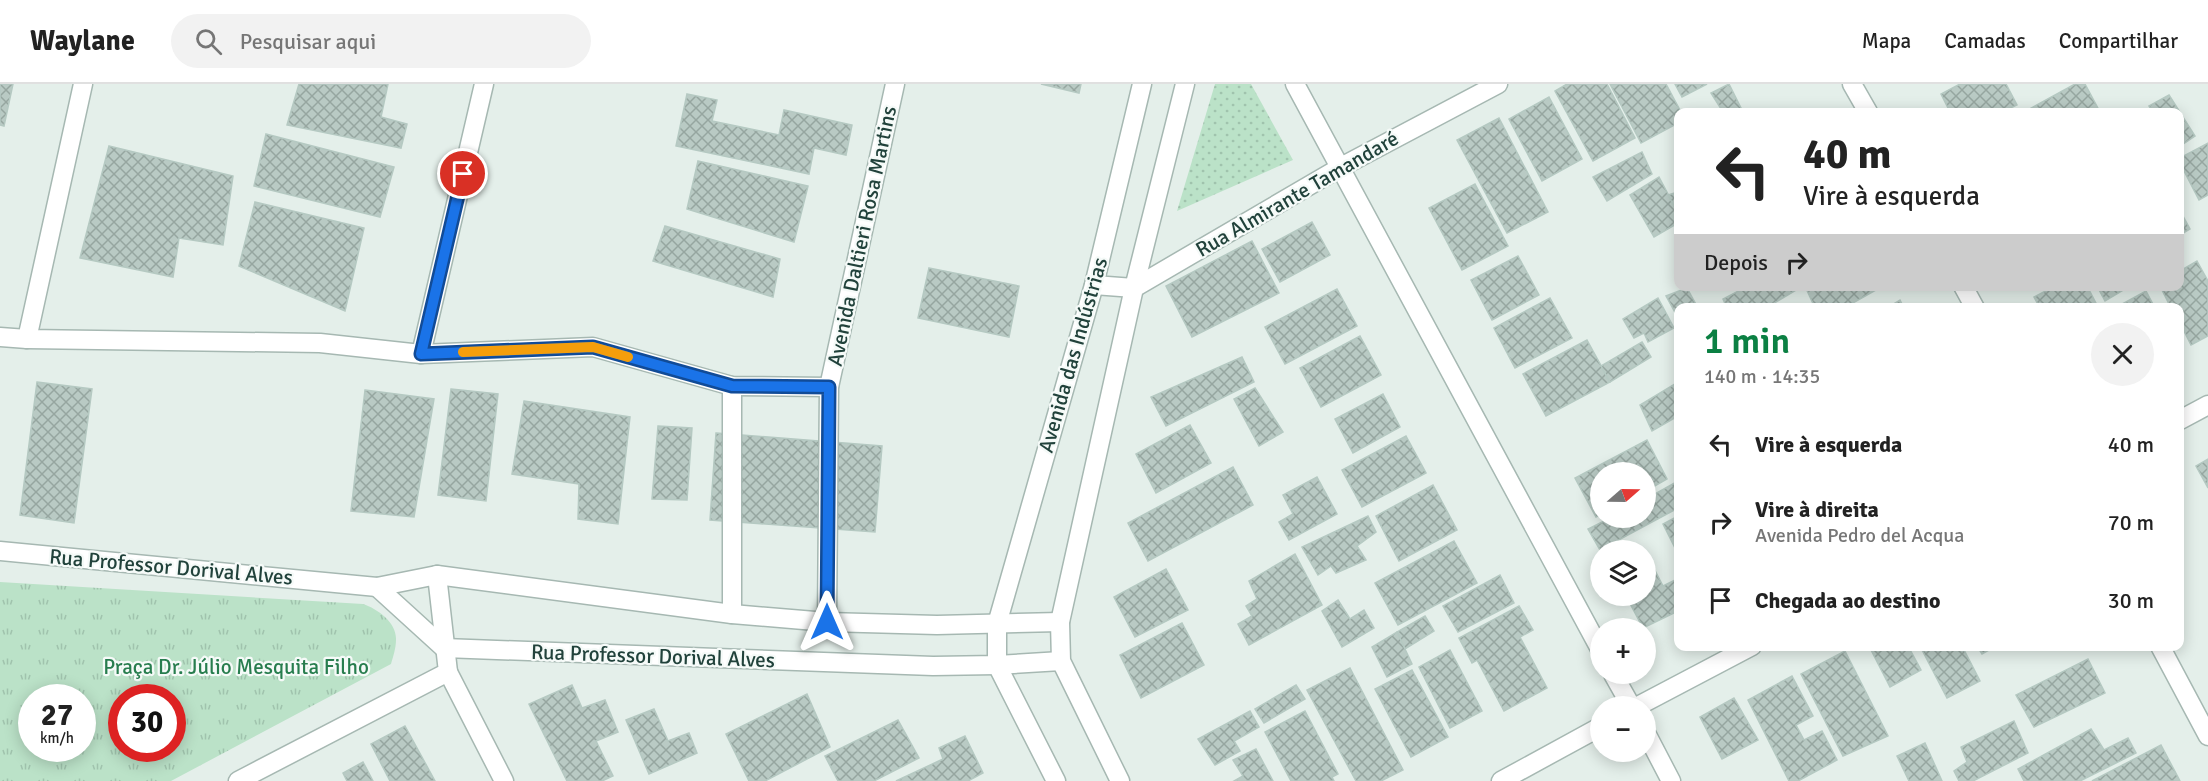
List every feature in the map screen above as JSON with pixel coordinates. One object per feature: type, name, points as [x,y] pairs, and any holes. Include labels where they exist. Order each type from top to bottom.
[{"type":"street","points":[[27,339],[83,84]]},
{"type":"street","points":[[421,354],[484,84]]},
{"type":"street","name":"Avenida Daltieri Rosa Martins","points":[[827,622],[829,387],[895,84]]},
{"type":"street","name":"Avenida das Indústrias","points":[[997,665],[997,624],[1094,285],[1142,84]]},
{"type":"street","name":"Avenida das Indústrias","points":[[1060,661],[1060,622],[1134,288],[1185,84]]},
{"type":"street","points":[[1295,84],[1590,630]]},
{"type":"street","name":"Rua Almirante Tamandaré","points":[[1134,288],[1341,167],[1498,84]]},
{"type":"street","points":[[1852,84],[1866,108]]},
{"type":"street","points":[[1094,285],[1134,288]]},
{"type":"street","points":[[0,337],[320,343],[421,354],[593,347],[732,386],[829,387]]},
{"type":"street","points":[[732,386],[732,614]]},
{"type":"street","points":[[2184,418],[2208,405]]},
{"type":"street","name":"Rua Professor Dorival Alves","points":[[0,551],[377,587],[437,575],[732,614],[827,622],[937,625],[1060,622]]},
{"type":"street","points":[[437,575],[448,672],[504,781]]},
{"type":"street","points":[[377,587],[444,648]]},
{"type":"street","name":"Rua Professor Dorival Alves","points":[[444,648],[933,666],[1060,661]]},
{"type":"street","points":[[1656,697],[1742,651]]},
{"type":"street","points":[[2163,651],[2208,736]]},
{"type":"street","points":[[1060,661],[1120,781]]},
{"type":"street","points":[[997,665],[1056,781]]},
{"type":"street","points":[[238,781],[448,672]]},
{"type":"street","points":[[1501,781],[1590,732]]},
{"type":"street","points":[[1656,752],[1671,781]]},
{"type":"green space","points":[[1215,84],[1251,84],[1293,160],[1177,211]]},
{"type":"green space","name":"Praça Dr. Júlio Mesquita Filho","points":[[0,582],[363,604],[375,609],[390,622],[396,643],[391,664],[171,781],[0,781]]},
{"type":"building","points":[[0,84],[13,84],[4,126],[0,125]]},
{"type":"building","points":[[299,84],[388,84],[381,117],[407,124],[401,148],[287,125]]},
{"type":"building","points":[[1041,84],[1081,84],[1079,93]]},
{"type":"building","points":[[1567,84],[1607,84],[1635,138],[1593,161],[1555,91]]},
{"type":"building","points":[[1610,84],[1666,84],[1679,108],[1674,108],[1674,125],[1641,143]]},
{"type":"building","points":[[1675,84],[1707,84],[1682,97]]},
{"type":"building","points":[[1729,84],[1741,108],[1720,108],[1711,93]]},
{"type":"building","points":[[1960,84],[2006,84],[2017,105],[2011,108],[1948,108],[1941,94]]},
{"type":"building","points":[[2075,84],[2085,84],[2098,108],[2031,108]]},
{"type":"building","points":[[687,94],[717,100],[712,121],[779,135],[784,110],[852,125],[846,155],[814,148],[809,174],[676,146]]},
{"type":"building","points":[[2169,95],[2177,108],[2150,108],[2149,106]]},
{"type":"building","points":[[1549,97],[1582,159],[1542,181],[1509,119]]},
{"type":"building","points":[[1499,118],[1548,212],[1507,233],[1457,140]]},
{"type":"building","points":[[2184,118],[2195,136],[2184,143]]},
{"type":"building","points":[[266,134],[394,167],[380,217],[254,186]]},
{"type":"building","points":[[2208,143],[2208,195],[2199,200],[2184,171],[2184,156]]},
{"type":"building","points":[[109,146],[233,176],[223,245],[179,238],[173,277],[80,258]]},
{"type":"building","points":[[1642,152],[1652,174],[1607,201],[1593,177]]},
{"type":"building","points":[[698,161],[808,186],[794,242],[687,209]]},
{"type":"building","points":[[1659,177],[1674,205],[1674,225],[1654,237],[1630,195]]},
{"type":"building","points":[[1475,184],[1508,246],[1462,270],[1429,208]]},
{"type":"building","points":[[1674,193],[1674,206],[1668,195]]},
{"type":"building","points":[[255,202],[364,228],[345,311],[239,266]]},
{"type":"building","points":[[2184,218],[2190,229],[2184,233]]},
{"type":"building","points":[[1312,222],[1330,255],[1280,282],[1262,249]]},
{"type":"building","points":[[665,226],[780,259],[773,297],[653,261]]},
{"type":"building","points":[[1252,241],[1279,293],[1192,337],[1166,286]]},
{"type":"building","points":[[1518,256],[1539,295],[1492,320],[1471,280]]},
{"type":"building","points":[[2197,261],[2208,281],[2208,336],[2191,345],[2184,331],[2184,303],[2168,303],[2162,291],[2184,291],[2184,269]]},
{"type":"building","points":[[929,268],[1019,286],[1009,337],[918,318]]},
{"type":"building","points":[[1337,289],[1357,326],[1285,364],[1265,327]]},
{"type":"building","points":[[1679,291],[1689,291],[1695,303],[1674,303],[1674,311],[1666,296]]},
{"type":"building","points":[[1738,291],[1794,291],[1774,303],[1725,303],[1723,299]]},
{"type":"building","points":[[1807,291],[1874,291],[1853,303],[1813,303]]},
{"type":"building","points":[[2045,291],[2090,291],[2096,303],[2037,303],[2034,297]]},
{"type":"building","points":[[2100,291],[2122,291],[2105,301]]},
{"type":"building","points":[[2146,291],[2152,303],[2124,303]]},
{"type":"building","points":[[1550,298],[1572,338],[1515,368],[1494,328]]},
{"type":"building","points":[[1658,298],[1674,328],[1648,342],[1644,333],[1634,338],[1623,319]]},
{"type":"building","points":[[1360,336],[1381,375],[1321,407],[1300,368]]},
{"type":"building","points":[[1587,340],[1610,382],[1546,416],[1523,374]]},
{"type":"building","points":[[1642,342],[1651,357],[1610,382],[1601,366]]},
{"type":"building","points":[[1242,357],[1254,382],[1166,426],[1151,397]]},
{"type":"building","points":[[37,382],[92,389],[74,523],[20,515]]},
{"type":"building","points":[[1674,384],[1674,418],[1652,431],[1640,405]]},
{"type":"building","points":[[1255,388],[1283,432],[1259,446],[1234,399]]},
{"type":"building","points":[[451,389],[498,394],[486,501],[438,495]]},
{"type":"building","points":[[365,390],[434,399],[414,517],[351,511]]},
{"type":"building","points":[[1383,394],[1400,427],[1353,453],[1335,419]]},
{"type":"building","points":[[524,401],[630,417],[618,524],[578,519],[579,484],[512,474]]},
{"type":"building","points":[[1190,425],[1211,463],[1156,493],[1136,454]]},
{"type":"building","points":[[658,426],[692,428],[687,500],[652,499]]},
{"type":"building","points":[[716,433],[882,446],[875,532],[710,520]]},
{"type":"building","points":[[1406,436],[1426,473],[1362,507],[1342,470]]},
{"type":"building","points":[[1647,440],[1667,479],[1656,485],[1656,462],[1605,462]]},
{"type":"building","points":[[2208,459],[2208,488],[2196,466]]},
{"type":"building","points":[[1233,467],[1253,505],[1148,561],[1128,523]]},
{"type":"building","points":[[1590,470],[1590,506],[1575,478]]},
{"type":"building","points":[[1317,477],[1337,514],[1289,540],[1279,522],[1293,514],[1283,495]]},
{"type":"building","points":[[1674,483],[1674,510],[1656,520],[1656,493]]},
{"type":"building","points":[[1433,485],[1457,530],[1399,561],[1376,516]]},
{"type":"building","points":[[1368,516],[1376,532],[1357,546],[1366,560],[1336,573],[1331,566],[1318,575],[1302,547]]},
{"type":"building","points":[[1674,518],[1674,546],[1663,524]]},
{"type":"building","points":[[1641,528],[1619,540],[1594,540],[1588,529]]},
{"type":"building","points":[[1454,541],[1477,583],[1398,625],[1375,583]]},
{"type":"building","points":[[1295,554],[1322,605],[1249,645],[1238,624],[1252,616],[1246,606],[1257,599],[1249,581]]},
{"type":"building","points":[[1166,569],[1188,610],[1135,637],[1114,597]]},
{"type":"building","points":[[1656,572],[1663,586],[1674,580],[1674,613],[1656,622],[1656,618],[1638,618],[1631,606],[1656,606]]},
{"type":"building","points":[[1500,575],[1514,603],[1458,632],[1443,606]]},
{"type":"building","points":[[1338,600],[1350,619],[1364,610],[1374,628],[1342,647],[1322,611]]},
{"type":"building","points":[[1519,606],[1533,630],[1520,637],[1547,688],[1504,711],[1477,660],[1472,663],[1459,638]]},
{"type":"building","points":[[1425,616],[1434,631],[1405,649],[1397,632]]},
{"type":"building","points":[[1182,623],[1204,665],[1141,698],[1120,655]]},
{"type":"building","points":[[1397,632],[1412,664],[1387,677],[1372,647]]},
{"type":"building","points":[[1450,650],[1482,711],[1450,728],[1419,667]]},
{"type":"building","points":[[1845,651],[1888,736],[1843,756],[1801,674]]},
{"type":"building","points":[[1872,651],[1911,651],[1921,670],[1890,687]]},
{"type":"building","points":[[1923,651],[1965,651],[1980,681],[1947,698]]},
{"type":"building","points":[[2088,659],[2105,693],[2034,727],[2016,695]]},
{"type":"building","points":[[1350,668],[1403,770],[1381,781],[1356,781],[1307,690]]},
{"type":"building","points":[[1412,670],[1448,737],[1411,757],[1375,689]]},
{"type":"building","points":[[1792,676],[1813,716],[1796,725],[1804,740],[1822,731],[1837,760],[1798,781],[1789,781],[1748,700]]},
{"type":"building","points":[[572,685],[582,708],[605,700],[618,732],[596,741],[613,776],[602,781],[567,781],[529,704]]},
{"type":"building","points":[[1296,685],[1305,699],[1264,723],[1255,709]]},
{"type":"building","points":[[807,694],[830,747],[765,781],[749,781],[726,734]]},
{"type":"building","points":[[1734,698],[1758,740],[1722,759],[1700,717]]},
{"type":"building","points":[[654,709],[668,741],[689,733],[697,753],[649,774],[626,720]]},
{"type":"building","points":[[1250,711],[1259,727],[1234,741],[1240,751],[1215,765],[1198,739]]},
{"type":"building","points":[[1305,711],[1338,774],[1332,777],[1334,781],[1291,781],[1265,732]]},
{"type":"building","points":[[898,720],[919,758],[874,781],[838,781],[825,756]]},
{"type":"building","points":[[2014,721],[2028,753],[1973,781],[1959,781],[1954,771],[1967,762],[1961,747]]},
{"type":"building","points":[[405,726],[435,781],[390,781],[371,744]]},
{"type":"building","points":[[2091,729],[2104,750],[2128,738],[2136,753],[2080,781],[2024,781],[2018,769]]},
{"type":"building","points":[[965,736],[983,773],[968,781],[896,781],[943,759],[939,748]]},
{"type":"building","points":[[1925,743],[1942,781],[1909,781],[1897,756]]},
{"type":"building","points":[[2161,745],[2180,781],[2092,781]]},
{"type":"building","points":[[1256,749],[1273,781],[1234,781],[1243,776],[1233,760]]},
{"type":"building","points":[[363,762],[373,781],[347,781],[343,773]]},
{"type":"slow traffic","points":[[463,352],[593,347],[628,357]]},
{"type":"route","points":[[463,174],[421,354],[593,347],[732,386],[829,387],[827,622]]}]
